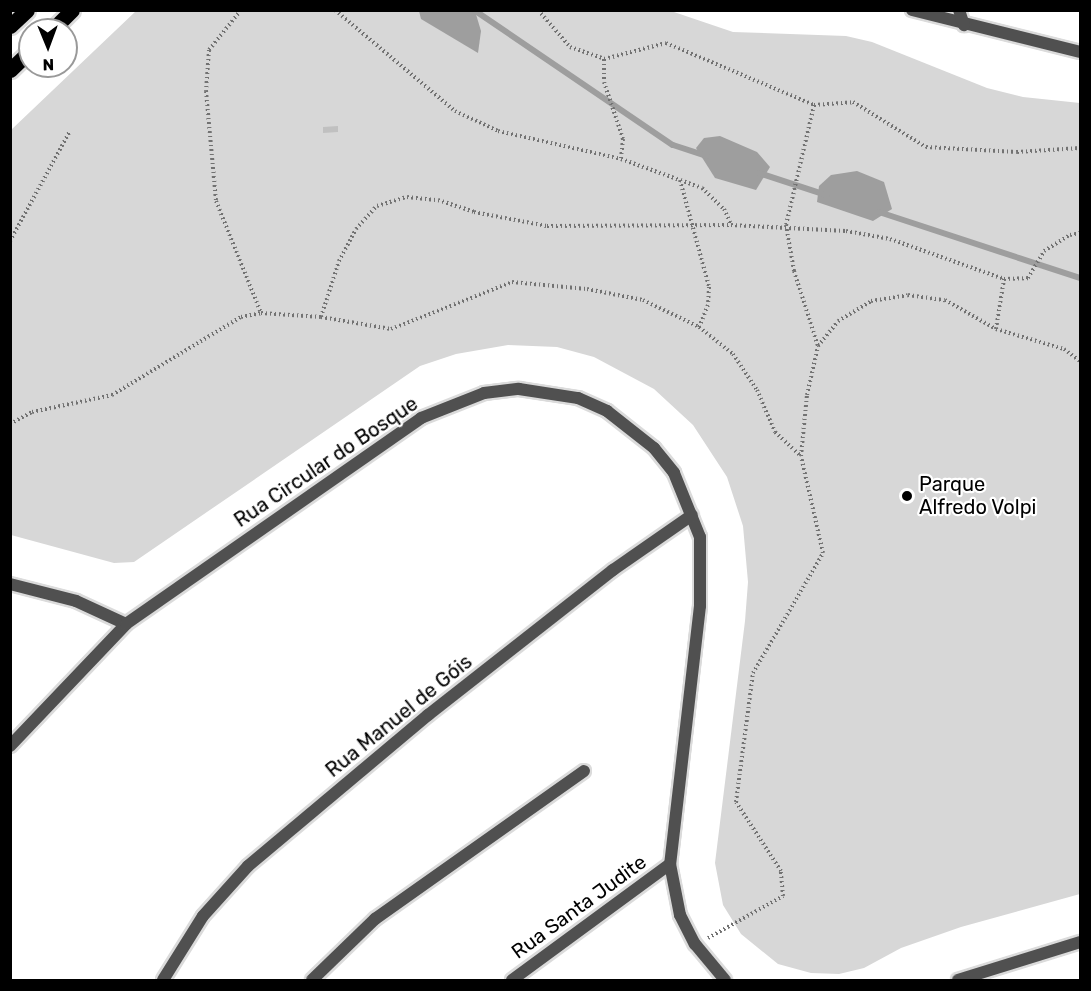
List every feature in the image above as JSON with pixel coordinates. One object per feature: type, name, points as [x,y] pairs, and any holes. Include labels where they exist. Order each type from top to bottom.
[{"type":"main road","points":[[10,26],[26,11]]},
{"type":"street","points":[[912,10],[964,25],[1080,52]]},
{"type":"street","points":[[958,10],[964,25]]},
{"type":"street","name":"Rua Circular do Bosque","points":[[10,746],[126,624],[388,439],[453,402],[484,393],[519,389],[550,392],[607,411],[654,448],[674,473],[700,537],[700,606],[670,864],[680,915],[696,944],[725,981]]},
{"type":"street","name":"Rua Manuel de Góis","points":[[163,981],[203,916],[248,866],[437,708],[613,570],[692,514]]},
{"type":"street","points":[[10,584],[76,601],[126,624]]},
{"type":"street","points":[[312,981],[324,965],[375,919],[584,771]]},
{"type":"street","name":"Rua Santa Judite","points":[[512,981],[670,864]]},
{"type":"street","points":[[958,981],[1080,942]]},
{"type":"path","points":[[241,10],[209,50],[206,91],[216,201],[261,313]]},
{"type":"path","points":[[335,10],[455,111],[498,131],[621,159],[702,188],[724,209],[731,225]]},
{"type":"path","points":[[538,10],[570,47],[604,59],[666,43],[813,105],[853,102],[926,147],[1017,152],[1080,148]]},
{"type":"path","points":[[604,59],[604,82],[623,140],[621,159]]},
{"type":"path","points":[[813,105],[786,225],[794,271],[818,346]]},
{"type":"path","points":[[10,240],[70,131]]},
{"type":"path","points":[[680,180],[690,225],[709,287],[708,305],[699,327]]},
{"type":"path","points":[[321,317],[339,261],[356,229],[377,206],[407,197],[438,200],[474,212],[547,226],[786,225],[890,239],[1004,279],[1028,278],[1044,251],[1070,235],[1080,233]]},
{"type":"path","points":[[996,329],[1004,279]]},
{"type":"path","points":[[10,424],[32,412],[112,395],[242,317],[261,313],[321,317],[391,329],[512,282],[586,288],[643,300],[699,327],[732,354],[758,390],[775,432],[801,456]]},
{"type":"path","points":[[696,944],[783,896],[781,871],[736,802],[753,673],[823,553],[801,456],[807,395],[818,346],[838,321],[871,301],[908,295],[945,300],[996,329],[1064,348],[1080,361]]},
{"type":"shaded area","name":"Parque Alfredo Volpi","points":[[136,11],[671,11],[733,32],[846,36],[872,42],[987,88],[1023,97],[1080,103],[1080,894],[961,927],[901,948],[864,968],[839,974],[811,973],[778,964],[741,934],[723,905],[715,863],[745,621],[748,582],[743,526],[727,477],[693,425],[654,389],[594,357],[557,347],[508,345],[456,354],[420,366],[134,562],[114,563],[11,535],[11,130],[66,78],[78,78],[78,66]]},
{"type":"shaded area","points":[[419,11],[475,11],[481,31],[478,53],[421,19]]},
{"type":"shaded area","points":[[720,136],[757,152],[770,167],[756,190],[715,178],[696,148],[704,138]]},
{"type":"shaded area","points":[[857,171],[884,182],[892,209],[873,221],[817,202],[819,186],[831,175]]},
{"type":"building","points":[[338,126],[338,132],[323,133],[323,127]]},
{"type":"waterway","points":[[474,10],[673,145],[706,156]]},
{"type":"waterway","points":[[759,173],[826,195]]},
{"type":"waterway","points":[[879,212],[1080,278]]},
{"type":"place","name":"Parque Alfredo Volpi","points":[[907,496]]}]
